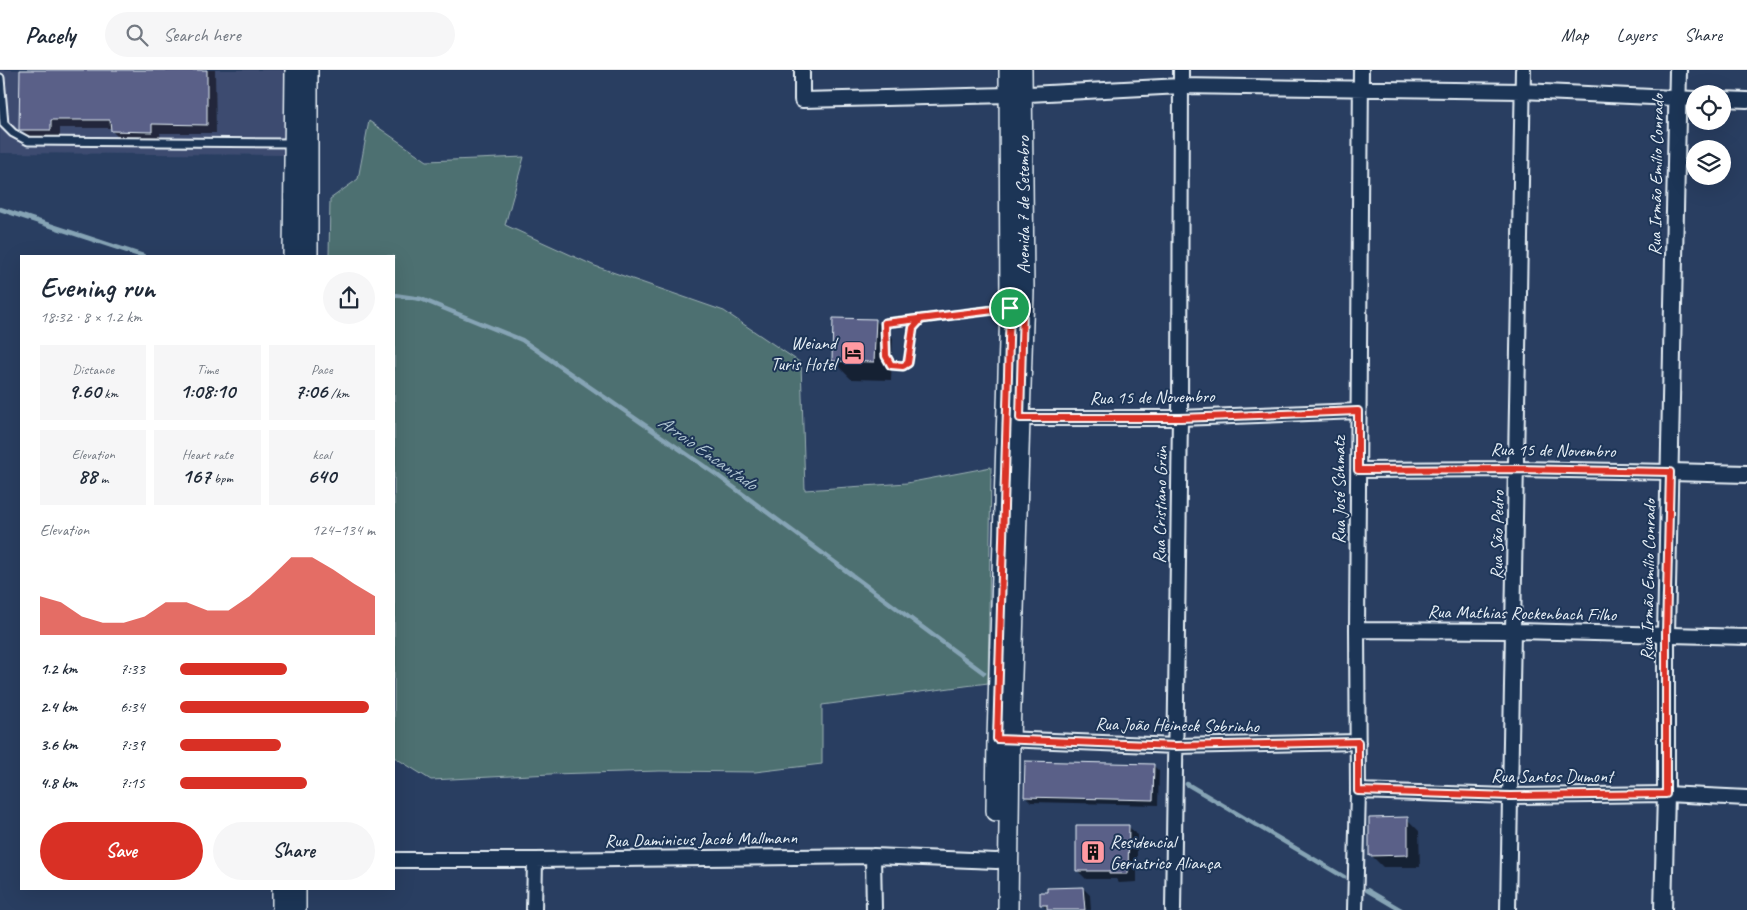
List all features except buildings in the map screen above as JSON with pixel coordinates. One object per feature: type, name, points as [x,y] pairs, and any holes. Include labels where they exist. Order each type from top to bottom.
[{"type":"main road","points":[[294,70],[308,255]]},
{"type":"main road","points":[[294,255],[308,70]]},
{"type":"main road","name":"Avenida 7 de Setembro","points":[[1009,70],[1016,95]]},
{"type":"main road","name":"Avenida 7 de Setembro","points":[[996,910],[1002,861],[1017,307],[1016,95],[1022,70]]},
{"type":"main road","name":"Avenida 7 de Setembro","points":[[1002,861],[1008,910]]},
{"type":"main road","points":[[282,890],[282,910]]},
{"type":"main road","points":[[296,890],[296,910]]},
{"type":"street","points":[[802,70],[802,100],[1016,95],[1181,86],[1522,92],[1686,98]]},
{"type":"street","name":"Rua Cristiano Grün","points":[[1173,910],[1180,418],[1181,70]]},
{"type":"street","name":"Rua José Schmatz","points":[[1355,910],[1358,791],[1357,630],[1361,70]]},
{"type":"street","name":"Rua São Pedro","points":[[1508,910],[1523,70]]},
{"type":"street","name":"Rua Irmão Emílio Conrado","points":[[1663,910],[1666,794],[1666,634],[1678,70]]},
{"type":"street","points":[[1731,99],[1747,100]]},
{"type":"street","name":"Rua 15 de Novembro","points":[[1013,418],[1180,418],[1358,411]]},
{"type":"street","name":"Rua 15 de Novembro","points":[[1358,470],[1516,469],[1747,474]]},
{"type":"street","name":"Rua Mathias Rockenbach Filho","points":[[1357,630],[1514,631],[1747,637]]},
{"type":"street","name":"Rua João Heineck Sobrinho","points":[[1004,739],[1176,746],[1358,742]]},
{"type":"street","name":"Rua Santos Dumont","points":[[1358,791],[1510,796],[1666,794],[1747,798]]},
{"type":"street","points":[[874,856],[874,910]]},
{"type":"street","name":"Rua Daminicus Jacob Mallmann","points":[[395,860],[874,856],[1002,861]]},
{"type":"street","points":[[534,910],[535,860]]},
{"type":"lane","points":[[0,78],[4,124],[13,133],[28,141],[301,144]]},
{"type":"lane","points":[[921,319],[913,328],[908,363],[903,366],[891,365],[886,356],[885,323],[1017,307]]},
{"type":"shaded area","points":[[0,70],[284,70],[284,155],[0,153]]},
{"type":"green space","points":[[369,121],[427,161],[524,157],[505,225],[595,266],[724,311],[801,363],[805,490],[907,483],[991,467],[988,683],[822,705],[822,764],[755,772],[660,771],[431,780],[395,758],[395,255],[329,255],[330,199],[358,179]]},
{"type":"waterway","name":"Arroio Encantado","points":[[0,209],[140,255]]},
{"type":"waterway","name":"Arroio Encantado","points":[[395,295],[421,299],[522,340],[717,475],[984,673]]},
{"type":"waterway","points":[[1187,784],[1344,877]]},
{"type":"waterway","points":[[1367,890],[1401,910]]},
{"type":"place","name":"Weiand Turis Hotel","points":[[853,353]]},
{"type":"place","name":"Residencial Geriatrico Aliança","points":[[1093,852]]},
{"type":"route","points":[[1010,308],[885,323],[886,356],[891,365],[903,366],[908,363],[913,328],[921,319],[1010,308],[997,739],[1176,746],[1358,742],[1358,791],[1510,796],[1666,794],[1666,634],[1670,472],[1516,469],[1358,470],[1358,411],[1180,418],[1020,418],[1023,307],[1010,308]]}]
